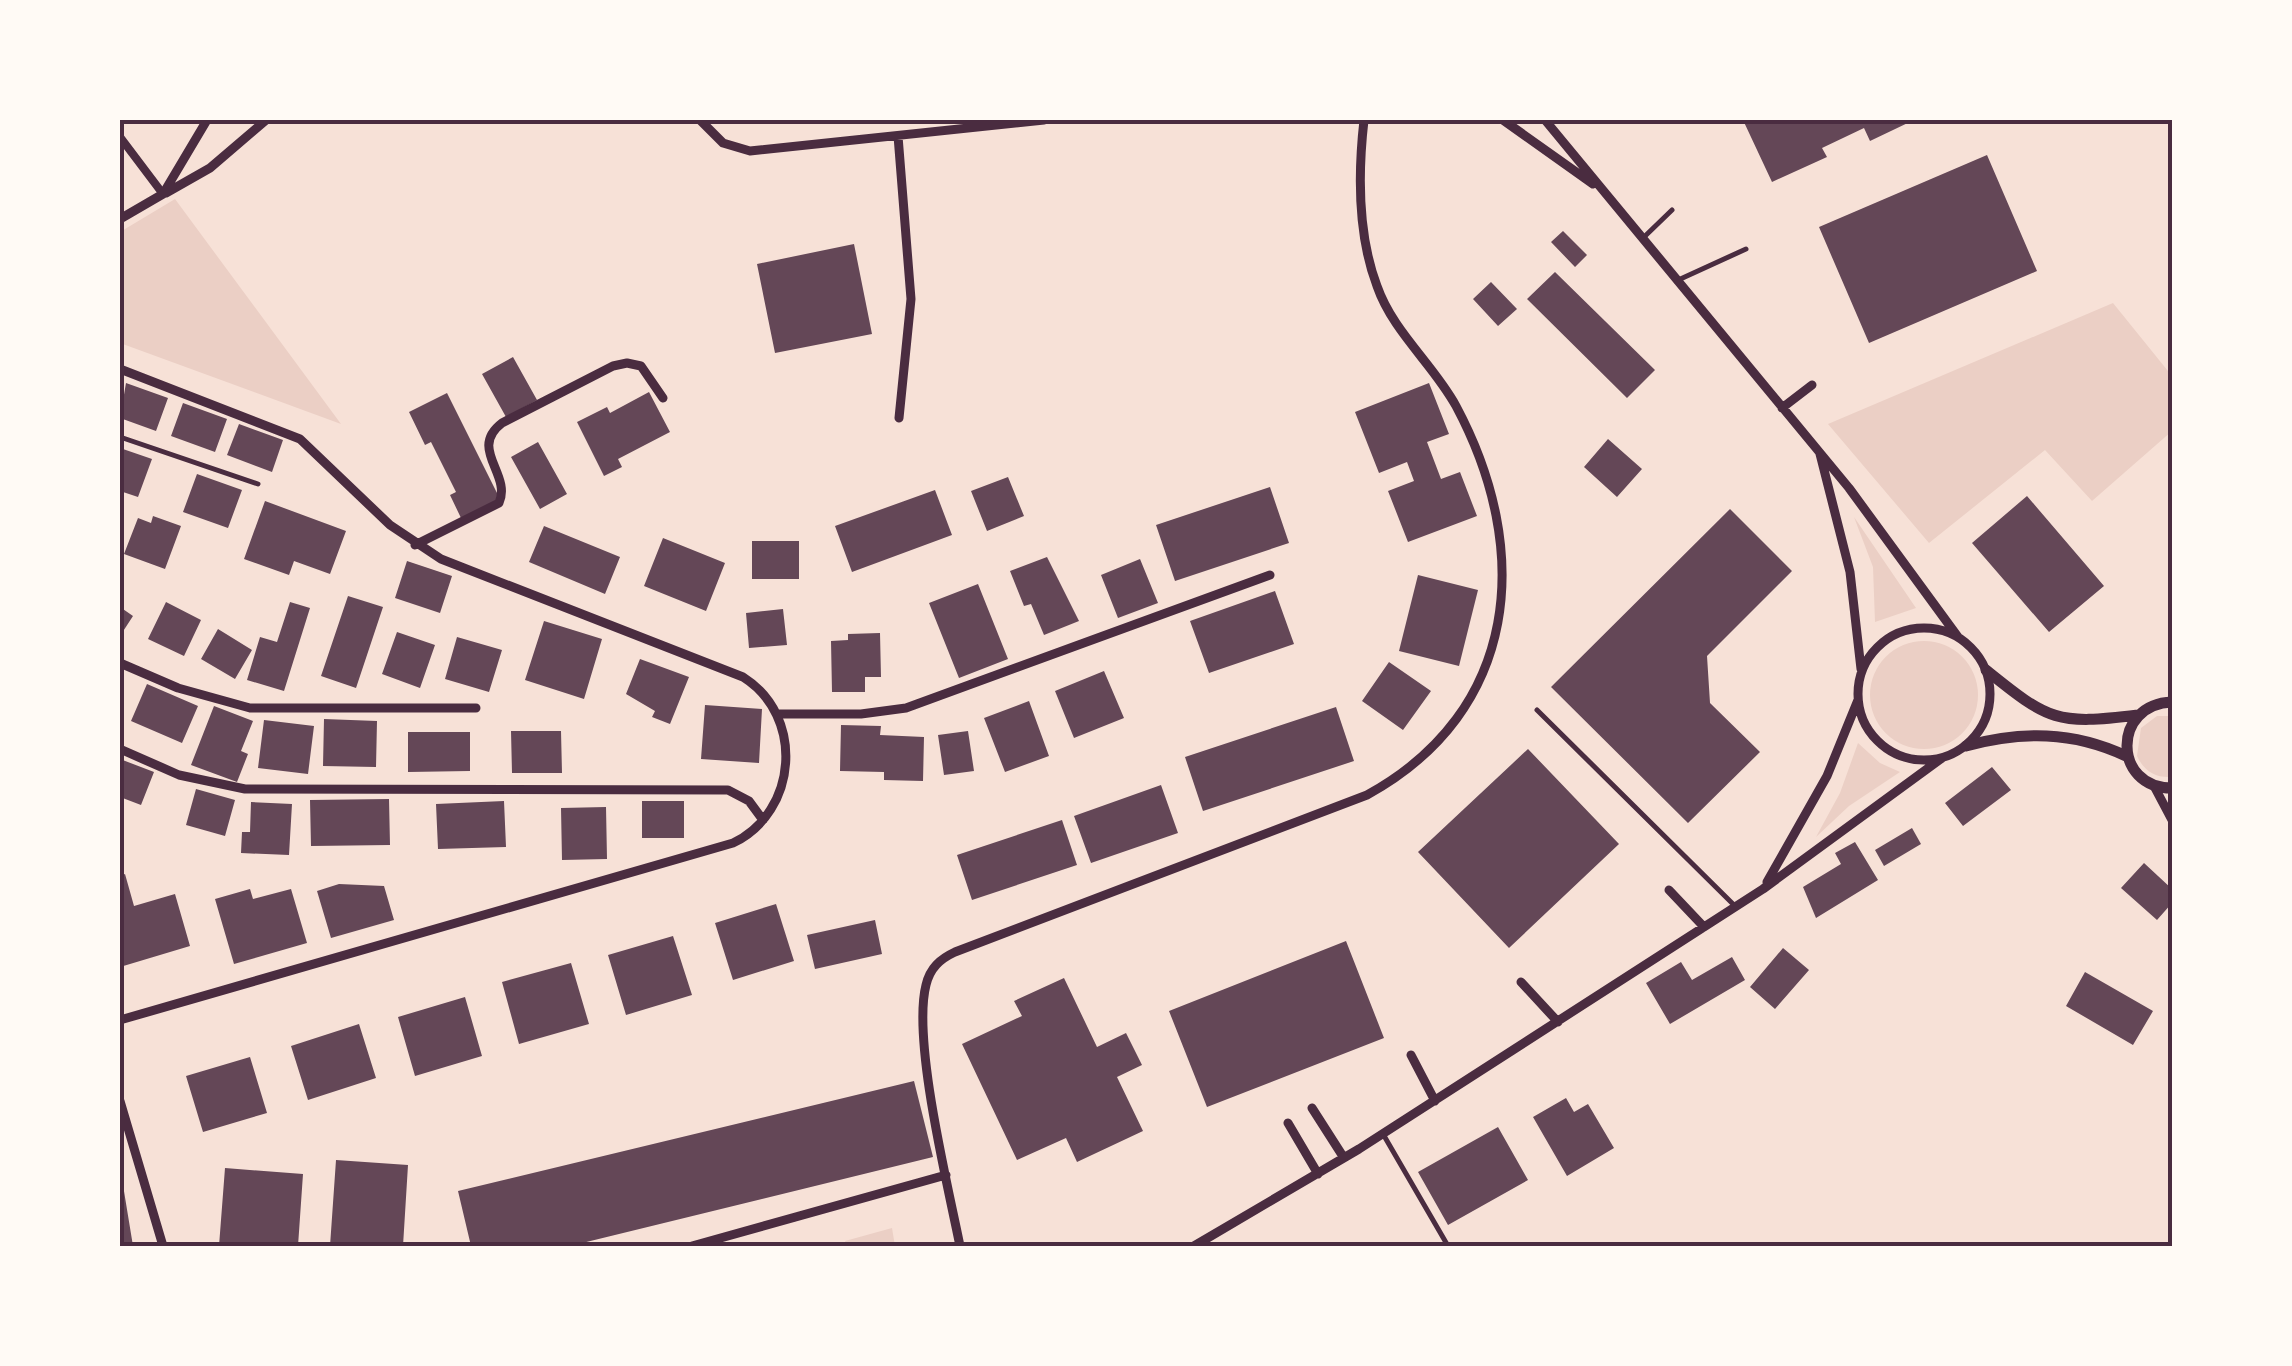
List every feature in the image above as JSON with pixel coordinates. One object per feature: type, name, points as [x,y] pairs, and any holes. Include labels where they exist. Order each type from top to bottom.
[{"type":"street","points":[[163,194],[207,120]]},
{"type":"street","points":[[120,219],[210,168],[266,120]]},
{"type":"street","points":[[700,120],[724,143],[750,152],[1044,120]]},
{"type":"street","points":[[960,1246],[924,1016],[926,983],[939,961],[1367,795],[1399,774],[1449,729],[1484,679],[1498,608],[1497,512],[1484,466],[1458,410],[1437,373],[1391,314],[1374,276],[1364,219],[1364,120]]},
{"type":"street","points":[[1503,120],[1595,186]]},
{"type":"street","points":[[1546,120],[1571,147],[1595,186],[1819,451],[1986,670],[2031,706],[2057,718],[2084,721],[2138,714]]},
{"type":"street","points":[[898,136],[911,299],[900,418]]},
{"type":"street","points":[[120,137],[163,194]]},
{"type":"street","points":[[415,545],[499,503],[502,486],[487,446],[492,432],[502,423],[627,363],[648,371],[664,398]]},
{"type":"street","points":[[120,369],[263,421],[300,439],[415,545],[452,564],[734,672],[757,687],[776,714],[785,743],[786,773],[778,797],[763,820],[750,834],[723,846],[120,1020]]},
{"type":"street","points":[[1782,408],[1812,384]]},
{"type":"street","points":[[1764,889],[1827,776],[1858,700],[1861,672],[1850,572],[1819,451]]},
{"type":"street","points":[[776,714],[861,714],[906,708],[1270,575]]},
{"type":"street","points":[[1861,672],[1870,655],[1901,631],[1920,627],[1958,636]]},
{"type":"street","points":[[120,663],[178,688],[250,708],[476,708]]},
{"type":"street","points":[[1966,746],[1988,711],[1986,670]]},
{"type":"street","points":[[1858,700],[1864,722],[1878,741],[1896,754],[1919,760],[1942,758]]},
{"type":"street","points":[[2172,702],[2148,707],[2138,714],[2129,727],[2126,756],[2132,769],[2154,786],[2172,820]]},
{"type":"street","points":[[1194,1246],[1383,1134],[1764,889],[1942,758],[1966,746],[2008,735],[2048,734],[2126,756]]},
{"type":"street","points":[[120,749],[179,775],[245,789],[728,790],[750,800],[763,820]]},
{"type":"street","points":[[2154,786],[2172,788]]},
{"type":"street","points":[[1669,890],[1704,927]]},
{"type":"street","points":[[1521,982],[1558,1022]]},
{"type":"street","points":[[1411,1055],[1435,1101]]},
{"type":"street","points":[[120,1101],[163,1246]]},
{"type":"street","points":[[1312,1108],[1344,1158]]},
{"type":"street","points":[[1288,1123],[1318,1174]]},
{"type":"street","points":[[692,1246],[946,1175]]},
{"type":"lane","points":[[1641,240],[1672,210]]},
{"type":"lane","points":[[1675,282],[1746,249]]},
{"type":"lane","points":[[120,437],[258,484]]},
{"type":"lane","points":[[1537,710],[1736,907]]},
{"type":"lane","points":[[1383,1134],[1448,1246]]},
{"type":"shaded area","points":[[175,199],[341,424],[120,343],[120,232]]},
{"type":"shaded area","points":[[2113,303],[2172,376],[2172,431],[2092,501],[2045,450],[1929,543],[1828,424]]},
{"type":"shaded area","points":[[1854,517],[1916,608],[1875,622],[1873,567]]},
{"type":"shaded area","points":[[1924,641],[1954,650],[1962,657],[1969,665],[1978,695],[1969,725],[1962,733],[1954,740],[1924,749],[1894,740],[1886,733],[1879,725],[1870,695],[1879,665],[1886,657],[1894,650]]},
{"type":"shaded area","points":[[2157,716],[2172,716],[2172,777],[2151,772],[2137,756],[2141,728]]},
{"type":"shaded area","points":[[1858,743],[1880,763],[1900,772],[1849,806],[1816,837],[1840,793]]},
{"type":"shaded area","points":[[892,1228],[895,1246],[847,1246],[845,1241]]},
{"type":"building","points":[[1743,120],[1914,120],[1870,141],[1864,128],[1822,148],[1827,157],[1772,182]]},
{"type":"building","points":[[1987,155],[2037,271],[1869,343],[1819,227]]},
{"type":"building","points":[[1563,231],[1587,255],[1575,267],[1551,242]]},
{"type":"building","points":[[854,244],[872,334],[775,353],[757,264]]},
{"type":"building","points":[[1555,272],[1655,370],[1627,398],[1527,299]]},
{"type":"building","points":[[1491,282],[1517,309],[1498,326],[1473,299]]},
{"type":"building","points":[[513,357],[537,400],[506,417],[482,374]]},
{"type":"building","points":[[126,383],[168,398],[156,431],[120,418]]},
{"type":"building","points":[[1429,383],[1449,434],[1427,442],[1441,479],[1460,472],[1477,516],[1408,542],[1388,491],[1414,481],[1407,462],[1379,473],[1355,412]]},
{"type":"building","points":[[649,392],[670,432],[618,459],[622,467],[604,476],[577,422],[607,407],[610,413]]},
{"type":"building","points":[[447,393],[500,499],[461,518],[450,495],[456,492],[431,442],[425,445],[409,412]]},
{"type":"building","points":[[183,403],[227,419],[215,452],[171,436]]},
{"type":"building","points":[[239,424],[283,440],[272,472],[227,455]]},
{"type":"building","points":[[1608,439],[1642,469],[1617,497],[1584,467]]},
{"type":"building","points":[[538,442],[567,494],[540,509],[511,457]]},
{"type":"building","points":[[120,448],[152,459],[138,497],[120,491]]},
{"type":"building","points":[[197,474],[242,490],[228,528],[183,512]]},
{"type":"building","points":[[1008,477],[1024,516],[987,531],[971,491]]},
{"type":"building","points":[[1270,487],[1289,543],[1175,581],[1156,525]]},
{"type":"building","points":[[935,490],[952,535],[852,572],[835,526]]},
{"type":"building","points":[[2027,496],[2104,586],[2049,632],[1972,543]]},
{"type":"building","points":[[265,501],[346,531],[330,574],[294,561],[289,575],[244,559]]},
{"type":"building","points":[[1730,509],[1792,571],[1707,656],[1710,703],[1760,752],[1688,823],[1551,687]]},
{"type":"building","points":[[153,516],[181,526],[165,569],[124,554],[138,518],[151,523]]},
{"type":"building","points":[[544,526],[620,557],[605,594],[529,562]]},
{"type":"building","points":[[663,538],[725,563],[706,611],[644,586]]},
{"type":"building","points":[[752,541],[799,541],[799,579],[752,579]]},
{"type":"building","points":[[1047,557],[1079,621],[1044,635],[1031,604],[1024,606],[1010,571]]},
{"type":"building","points":[[1140,559],[1158,603],[1118,618],[1101,575]]},
{"type":"building","points":[[407,561],[452,576],[440,613],[395,598]]},
{"type":"building","points":[[1418,575],[1478,590],[1459,666],[1399,651]]},
{"type":"building","points":[[978,584],[1008,659],[959,678],[929,603]]},
{"type":"building","points":[[1275,591],[1294,644],[1209,673],[1190,621]]},
{"type":"building","points":[[348,596],[383,607],[356,688],[321,676]]},
{"type":"building","points":[[166,602],[201,620],[184,656],[148,639]]},
{"type":"building","points":[[290,602],[310,608],[284,691],[247,680],[260,637],[277,642]]},
{"type":"building","points":[[120,607],[133,616],[120,636]]},
{"type":"building","points":[[783,609],[787,645],[749,648],[746,613]]},
{"type":"building","points":[[544,621],[602,639],[584,699],[525,680]]},
{"type":"building","points":[[218,629],[252,650],[235,679],[201,659]]},
{"type":"building","points":[[397,632],[435,645],[420,688],[382,674]]},
{"type":"building","points":[[880,633],[881,677],[865,677],[865,692],[832,692],[831,641],[848,640],[848,634]]},
{"type":"building","points":[[457,637],[502,650],[489,692],[445,679]]},
{"type":"building","points":[[640,659],[689,677],[670,724],[652,717],[655,711],[626,694]]},
{"type":"building","points":[[1389,662],[1431,691],[1403,730],[1362,701]]},
{"type":"building","points":[[1104,671],[1124,718],[1074,738],[1055,691]]},
{"type":"building","points":[[147,684],[198,706],[182,743],[131,721]]},
{"type":"building","points":[[1029,701],[1049,756],[1005,772],[984,718]]},
{"type":"building","points":[[705,705],[762,709],[759,763],[701,759]]},
{"type":"building","points":[[214,706],[253,721],[241,751],[248,754],[237,782],[191,765]]},
{"type":"building","points":[[1336,707],[1354,761],[1203,811],[1185,757]]},
{"type":"building","points":[[324,719],[377,721],[376,767],[323,766]]},
{"type":"building","points":[[264,720],[314,726],[308,774],[258,768]]},
{"type":"building","points":[[841,725],[881,726],[880,735],[924,737],[923,781],[884,780],[884,772],[840,771]]},
{"type":"building","points":[[511,731],[561,731],[562,773],[512,773]]},
{"type":"building","points":[[968,731],[974,771],[944,775],[938,735]]},
{"type":"building","points":[[408,732],[470,732],[470,771],[408,772]]},
{"type":"building","points":[[1528,749],[1619,844],[1509,948],[1418,852]]},
{"type":"building","points":[[120,759],[154,772],[141,805],[120,797]]},
{"type":"building","points":[[1992,767],[2011,790],[1963,826],[1945,803]]},
{"type":"building","points":[[1161,785],[1178,833],[1091,863],[1074,816]]},
{"type":"building","points":[[196,789],[235,800],[225,836],[186,825]]},
{"type":"building","points":[[389,799],[390,845],[311,846],[310,800]]},
{"type":"building","points":[[504,801],[506,847],[438,849],[436,804]]},
{"type":"building","points":[[642,801],[684,801],[684,838],[642,838]]},
{"type":"building","points":[[251,802],[292,804],[289,855],[241,853],[242,832],[250,832]]},
{"type":"building","points":[[606,807],[607,859],[562,860],[561,808]]},
{"type":"building","points":[[1062,820],[1077,865],[972,900],[957,855]]},
{"type":"building","points":[[1912,828],[1921,844],[1884,866],[1875,850]]},
{"type":"building","points":[[1855,842],[1878,880],[1816,918],[1803,887],[1841,864],[1835,853]]},
{"type":"building","points":[[2144,863],[2172,889],[2172,903],[2157,920],[2121,888]]},
{"type":"building","points":[[125,874],[134,906],[175,894],[190,946],[120,967],[120,876]]},
{"type":"building","points":[[339,884],[384,886],[394,920],[331,938],[317,891]]},
{"type":"building","points":[[250,889],[253,899],[291,889],[307,943],[234,964],[215,899]]},
{"type":"building","points":[[776,904],[794,961],[733,980],[715,923]]},
{"type":"building","points":[[875,920],[882,954],[815,969],[807,935]]},
{"type":"building","points":[[673,936],[692,995],[626,1015],[608,955]]},
{"type":"building","points":[[1346,941],[1384,1038],[1207,1107],[1169,1011]]},
{"type":"building","points":[[1783,948],[1809,970],[1775,1009],[1750,987]]},
{"type":"building","points":[[1732,957],[1745,980],[1670,1024],[1646,983],[1681,962],[1692,980]]},
{"type":"building","points":[[571,963],[589,1024],[519,1044],[502,982]]},
{"type":"building","points":[[2085,972],[2153,1011],[2133,1045],[2066,1006]]},
{"type":"building","points":[[1064,978],[1097,1047],[1126,1033],[1142,1065],[1117,1077],[1143,1131],[1077,1162],[1066,1138],[1017,1160],[962,1044],[1022,1016],[1014,1001]]},
{"type":"building","points":[[465,997],[482,1056],[415,1076],[398,1017]]},
{"type":"building","points":[[359,1024],[376,1078],[308,1100],[291,1046]]},
{"type":"building","points":[[250,1057],[267,1113],[203,1132],[186,1076]]},
{"type":"building","points":[[914,1081],[933,1157],[570,1246],[471,1246],[458,1191]]},
{"type":"building","points":[[1566,1098],[1574,1112],[1588,1104],[1614,1148],[1567,1176],[1533,1117]]},
{"type":"building","points":[[1498,1127],[1528,1180],[1448,1225],[1418,1172]]},
{"type":"building","points":[[336,1160],[408,1165],[403,1246],[330,1246]]},
{"type":"building","points":[[225,1168],[303,1174],[298,1246],[219,1246]]},
{"type":"building","points":[[122,1179],[133,1246],[120,1246]]}]
